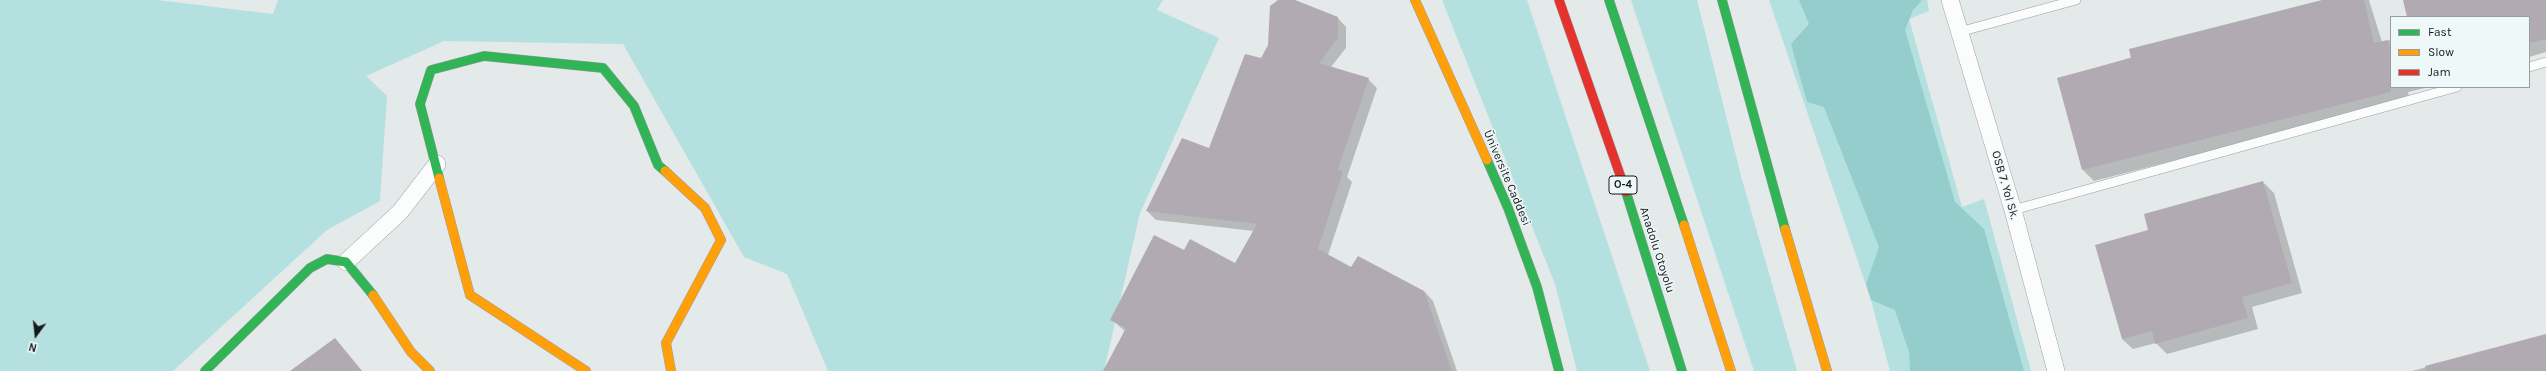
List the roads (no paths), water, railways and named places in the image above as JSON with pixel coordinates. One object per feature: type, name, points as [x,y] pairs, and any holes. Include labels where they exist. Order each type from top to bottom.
[{"type":"main road","name":"Üniversite Caddesi","points":[[1415,0],[1508,208],[1537,287],[1559,371]]},
{"type":"main road","name":"Anadolu Otoyolu","points":[[1560,0],[1624,186],[1682,371]]},
{"type":"main road","points":[[1609,0],[1657,139],[1731,371]]},
{"type":"main road","points":[[1722,0],[1784,226],[1827,371]]},
{"type":"main road","points":[[586,371],[470,295],[437,164],[420,104],[431,70],[484,56],[603,68],[634,106],[658,165],[705,208],[721,240],[666,343],[671,371]]},
{"type":"main road","points":[[205,371],[310,268],[327,259],[346,262],[362,281],[412,352],[430,371]]},
{"type":"street","name":"OSB 7. Yol Sk.","points":[[1950,0],[2013,210],[2056,371]]},
{"type":"street","points":[[346,262],[400,212],[437,164]]},
{"type":"lane","points":[[1959,32],[2076,0]]},
{"type":"lane","points":[[2530,67],[2546,62]]},
{"type":"lane","points":[[2013,210],[2453,88]]}]
